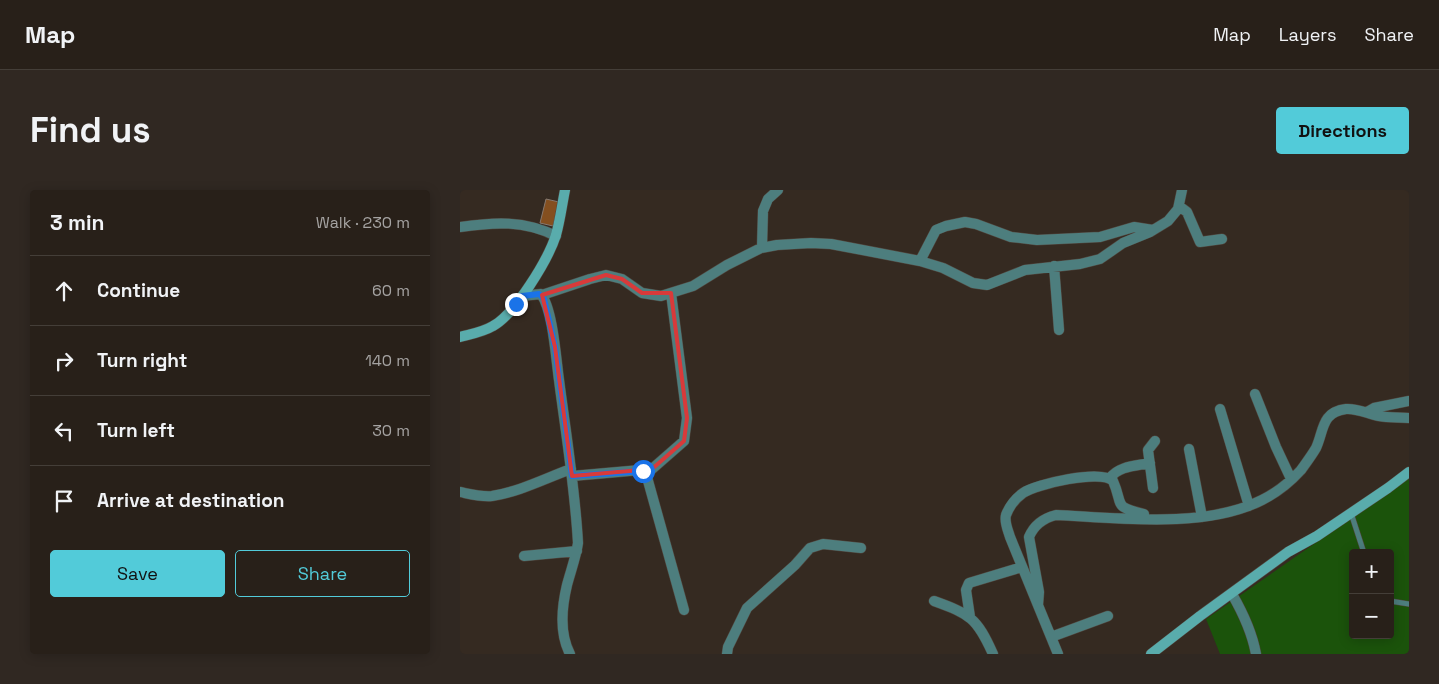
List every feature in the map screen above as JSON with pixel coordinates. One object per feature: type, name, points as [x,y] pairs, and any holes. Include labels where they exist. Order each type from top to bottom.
[{"type":"street","points":[[460,336],[493,326],[508,316],[545,259],[556,236],[565,190]]},
{"type":"street","points":[[762,248],[763,211],[768,199],[778,190]]},
{"type":"street","points":[[522,296],[542,295],[590,279],[606,276],[622,279],[642,293],[654,296],[671,293],[693,286],[743,256],[762,248],[777,245],[831,244],[920,261],[943,268],[973,283],[988,285],[1025,270],[1095,261],[1123,243],[1168,222],[1179,206],[1182,190]]},
{"type":"street","points":[[1179,206],[1187,212],[1200,242],[1222,239]]},
{"type":"street","points":[[920,261],[936,230],[965,222],[976,224],[1011,237],[1037,240],[1100,237],[1134,228],[1153,230]]},
{"type":"street","points":[[460,227],[489,223],[520,225],[542,230],[556,236]]},
{"type":"street","points":[[1054,266],[1059,330]]},
{"type":"street","points":[[460,492],[481,496],[498,494],[571,472],[645,470],[654,468],[682,444],[687,431],[687,418],[671,293]]},
{"type":"street","points":[[542,295],[555,347],[577,534],[577,551],[567,586],[562,618],[566,644],[570,654]]},
{"type":"street","points":[[1255,394],[1276,447],[1291,478]]},
{"type":"street","points":[[1367,412],[1374,408],[1409,401]]},
{"type":"street","points":[[1220,409],[1249,506]]},
{"type":"street","points":[[1038,605],[1039,592],[1029,542],[1031,532],[1045,518],[1056,515],[1162,519],[1202,517],[1249,506],[1274,493],[1300,470],[1312,454],[1318,442],[1323,423],[1330,415],[1344,409],[1354,409],[1382,416],[1409,418]]},
{"type":"street","points":[[1153,488],[1148,450],[1155,441]]},
{"type":"street","points":[[1190,449],[1202,517]]},
{"type":"street","points":[[1110,478],[1121,469],[1150,463]]},
{"type":"street","points":[[645,470],[684,610]]},
{"type":"street","points":[[1151,654],[1288,552],[1317,536],[1409,472]]},
{"type":"street","points":[[1058,654],[1010,537],[1006,521],[1010,508],[1019,497],[1040,486],[1104,476],[1110,478],[1114,484],[1118,500],[1122,506],[1129,510],[1162,519]]},
{"type":"street","points":[[727,654],[728,647],[748,608],[795,565],[810,548],[824,544],[861,548]]},
{"type":"street","points":[[524,556],[577,551]]},
{"type":"street","points":[[970,617],[966,590],[969,583],[1022,567]]},
{"type":"street","points":[[1232,594],[1245,616],[1256,654]]},
{"type":"street","points":[[934,601],[959,610],[970,617],[983,633],[993,654]]},
{"type":"street","points":[[1051,637],[1108,616]]},
{"type":"lane","points":[[1351,513],[1363,549]]},
{"type":"lane","points":[[1394,602],[1409,604]]},
{"type":"highlighted area","points":[[606,275],[622,279],[642,293],[671,293],[687,418],[684,441],[652,469],[572,476],[555,347],[542,295]]},
{"type":"green space","points":[[1409,478],[1409,654],[1220,654],[1206,619]]},
{"type":"building","points":[[546,199],[559,202],[553,226],[540,223]]},
{"type":"route","points":[[516,304],[522,296],[541,294],[544,299],[555,347],[572,476],[621,471],[643,471]]}]
